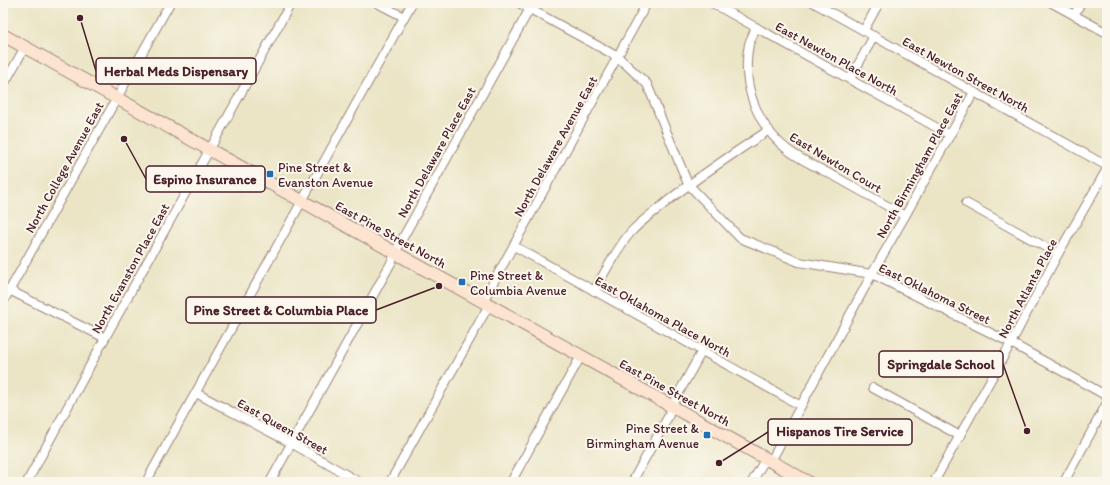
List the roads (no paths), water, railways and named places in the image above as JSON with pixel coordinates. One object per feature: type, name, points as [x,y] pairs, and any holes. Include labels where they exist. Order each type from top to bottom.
[{"type":"main road","name":"East Pine Street North","points":[[3,35],[808,482]]},
{"type":"street","name":"North College Avenue East","points":[[3,302],[170,3]]},
{"type":"street","name":"North Evanston Place East","points":[[27,482],[291,3]]},
{"type":"street","points":[[377,3],[404,17]]},
{"type":"street","points":[[146,482],[412,3]]},
{"type":"street","name":"East Oklahoma Street","points":[[519,3],[532,6],[618,57],[647,84],[688,184],[740,238],[798,262],[872,274],[1011,343],[1107,396]]},
{"type":"street","name":"North Delaware Avenue East","points":[[390,482],[486,303],[514,246],[648,3]]},
{"type":"street","name":"East Newton Place North","points":[[712,3],[950,135]]},
{"type":"street","name":"East Newton Street North","points":[[814,3],[1107,166]]},
{"type":"street","points":[[864,30],[880,3]]},
{"type":"street","points":[[1052,3],[1107,33]]},
{"type":"street","points":[[1074,16],[1081,3]]},
{"type":"street","name":"North Delaware Place East","points":[[270,482],[532,6]]},
{"type":"street","name":"East Newton Court","points":[[756,27],[750,43],[747,74],[751,96],[756,110],[768,130],[789,151],[906,216]]},
{"type":"street","points":[[850,79],[874,36]]},
{"type":"street","points":[[3,86],[25,47]]},
{"type":"street","name":"North Birmingham Place East","points":[[752,482],[768,460],[801,406],[872,274],[906,216],[974,92]]},
{"type":"street","points":[[594,291],[614,255],[632,231],[688,184],[768,130]]},
{"type":"street","name":"North Atlanta Place","points":[[934,482],[1011,343],[1058,254],[1107,169]]},
{"type":"street","points":[[966,203],[1058,254]]},
{"type":"street","name":"East Oklahoma Place North","points":[[514,246],[801,406]]},
{"type":"street","points":[[9,290],[105,338]]},
{"type":"street","points":[[632,482],[702,351]]},
{"type":"street","points":[[511,482],[581,356]]},
{"type":"street","points":[[873,388],[960,436]]},
{"type":"street","name":"East Queen Street","points":[[196,393],[291,443],[359,482]]},
{"type":"street","points":[[1064,482],[1107,403]]},
{"type":"place","name":"Herbal Meds Dispensary","points":[[80,18]]},
{"type":"place","name":"Espino Insurance","points":[[124,139]]},
{"type":"place","name":"Pine Street & Evanston Avenue","points":[[270,174]]},
{"type":"place","name":"Pine Street & Columbia Avenue","points":[[462,282]]},
{"type":"place","name":"Pine Street & Columbia Place","points":[[439,286]]},
{"type":"place","name":"Springdale School","points":[[1027,431]]},
{"type":"place","name":"Pine Street & Birmingham Avenue","points":[[707,435]]},
{"type":"place","name":"Hispanos Tire Service","points":[[719,463]]}]
